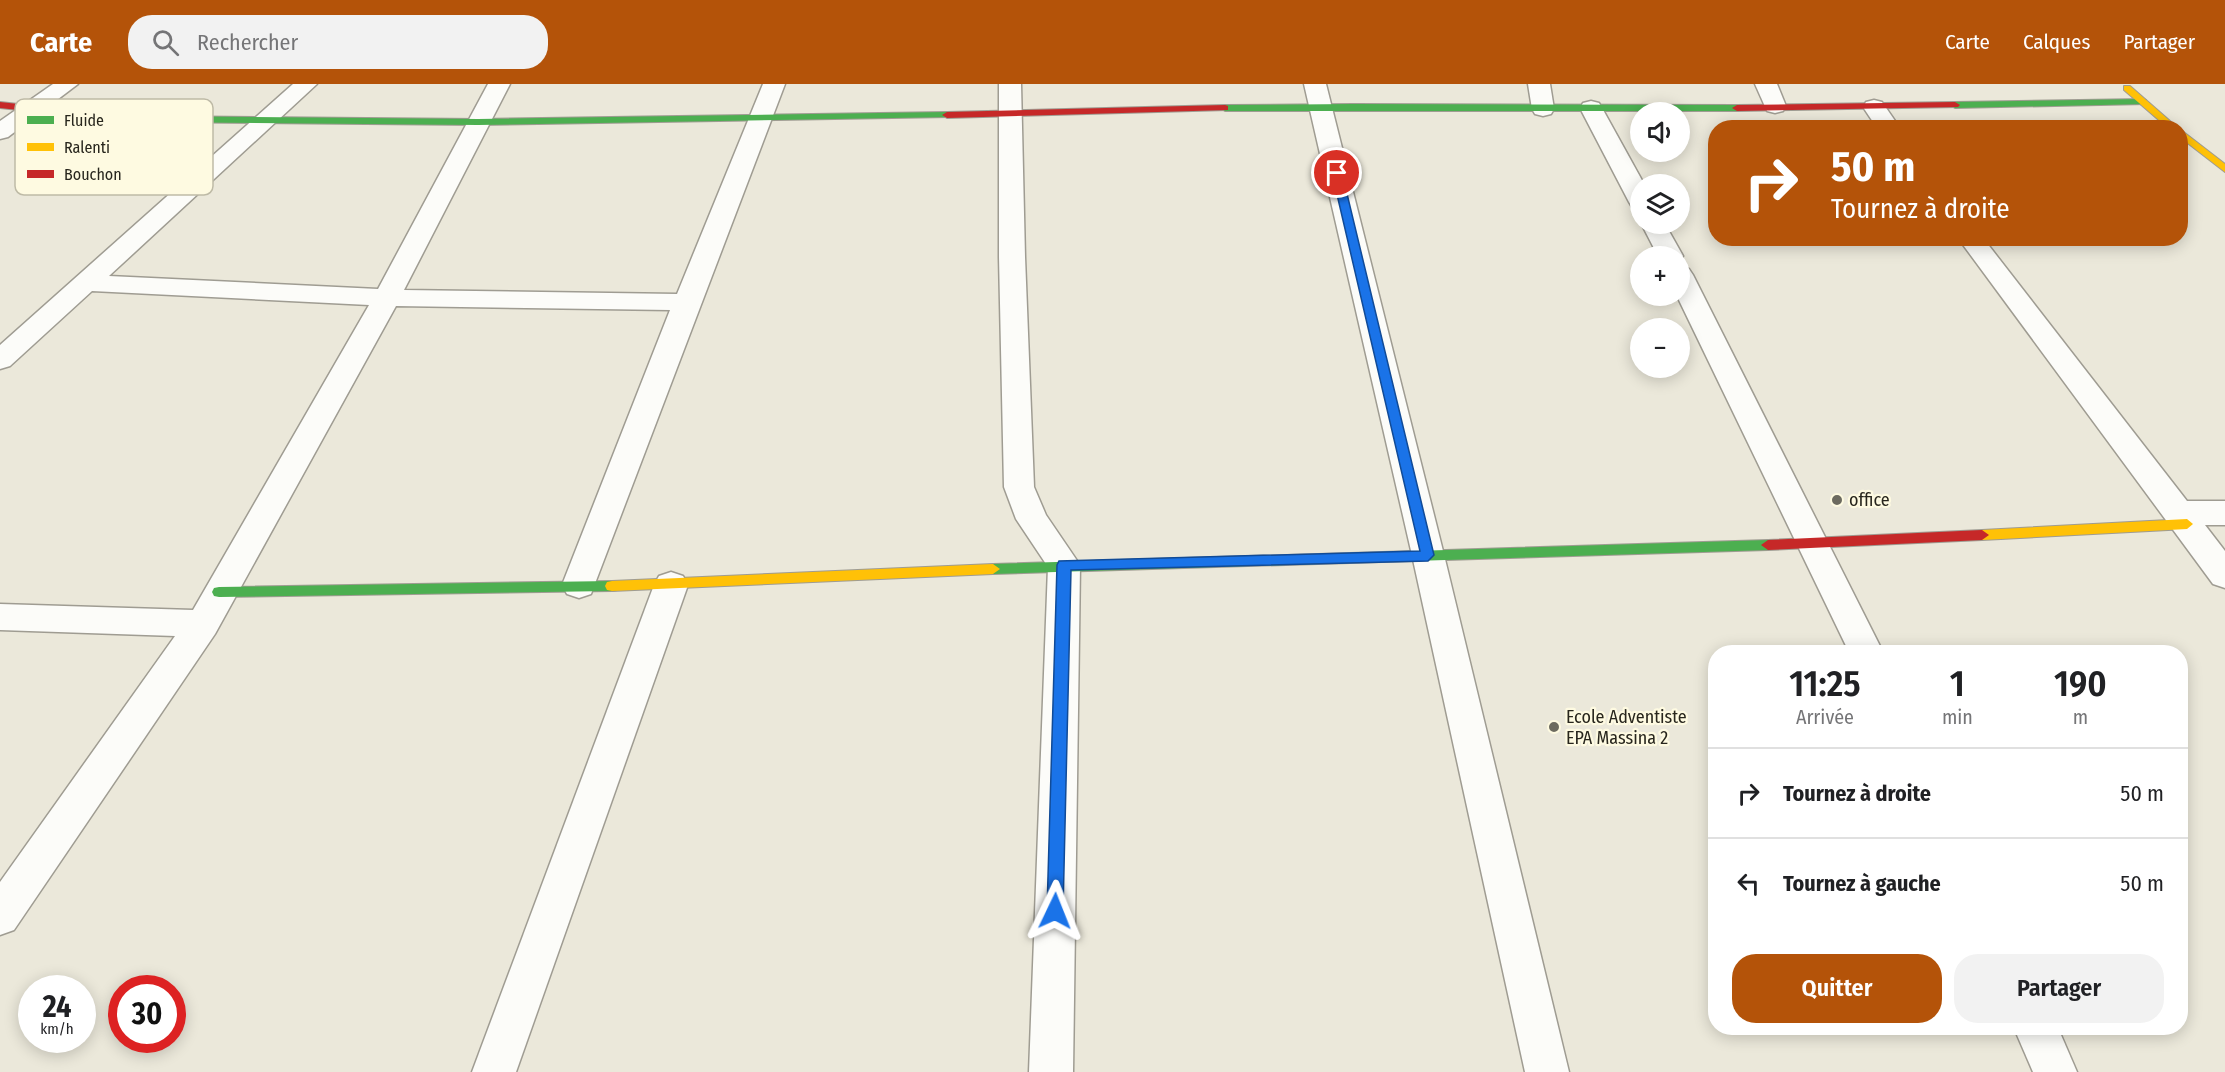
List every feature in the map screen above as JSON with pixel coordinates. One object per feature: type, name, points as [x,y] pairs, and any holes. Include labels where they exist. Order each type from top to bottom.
[{"type":"street","points":[[47,99],[67,84]]},
{"type":"street","points":[[213,167],[306,84]]},
{"type":"street","points":[[0,916],[202,624],[387,298],[500,84]]},
{"type":"street","points":[[579,585],[687,302],[774,84]]},
{"type":"street","points":[[1539,84],[1543,109]]},
{"type":"street","points":[[1766,84],[1775,106]]},
{"type":"street","points":[[2122,84],[2164,120]]},
{"type":"street","points":[[213,120],[478,122],[760,118],[1010,99],[1318,95],[1543,109],[1874,107],[2143,102]]},
{"type":"street","points":[[1318,95],[1428,555],[1547,1072]]},
{"type":"street","points":[[1010,99],[1019,487],[1032,519],[1064,565],[1051,1072]]},
{"type":"street","points":[[0,105],[15,107]]},
{"type":"street","points":[[1874,107],[1883,120]]},
{"type":"street","points":[[1591,108],[1630,181]]},
{"type":"street","points":[[0,132],[15,122]]},
{"type":"street","points":[[2188,139],[2225,169]]},
{"type":"street","points":[[0,360],[182,195]]},
{"type":"street","points":[[1976,246],[2225,575]]},
{"type":"street","points":[[85,283],[387,298],[687,302]]},
{"type":"street","points":[[1690,294],[1863,645]]},
{"type":"street","points":[[219,592],[671,585],[1064,565],[1813,544],[2225,513]]},
{"type":"street","points":[[494,1072],[671,585]]},
{"type":"street","points":[[0,617],[202,624]]},
{"type":"street","points":[[2039,1035],[2055,1072]]},
{"type":"traffic: fast","points":[[1955,105],[2143,102]]},
{"type":"traffic: fast","points":[[1225,108],[1353,106],[1737,108]]},
{"type":"traffic: fast","points":[[213,120],[478,122],[947,115]]},
{"type":"traffic: fast","points":[[993,569],[1768,545]]},
{"type":"traffic: fast","points":[[219,592],[612,586]]},
{"type":"traffic: slow","points":[[2127,88],[2165,120]]},
{"type":"traffic: slow","points":[[2188,139],[2225,169]]},
{"type":"traffic: slow","points":[[1982,535],[2187,524]]},
{"type":"traffic: slow","points":[[612,586],[993,569]]},
{"type":"traffic: jam","points":[[0,105],[15,107]]},
{"type":"traffic: jam","points":[[1737,108],[1955,105]]},
{"type":"traffic: jam","points":[[947,115],[1225,108]]},
{"type":"traffic: jam","points":[[1768,545],[1982,535]]},
{"type":"place","name":"office","points":[[1837,500]]},
{"type":"place","name":"Ecole Adventiste EPA Massina 2","points":[[1554,727]]},
{"type":"route","points":[[1055,911],[1064,565],[1428,555],[1337,173]]}]
